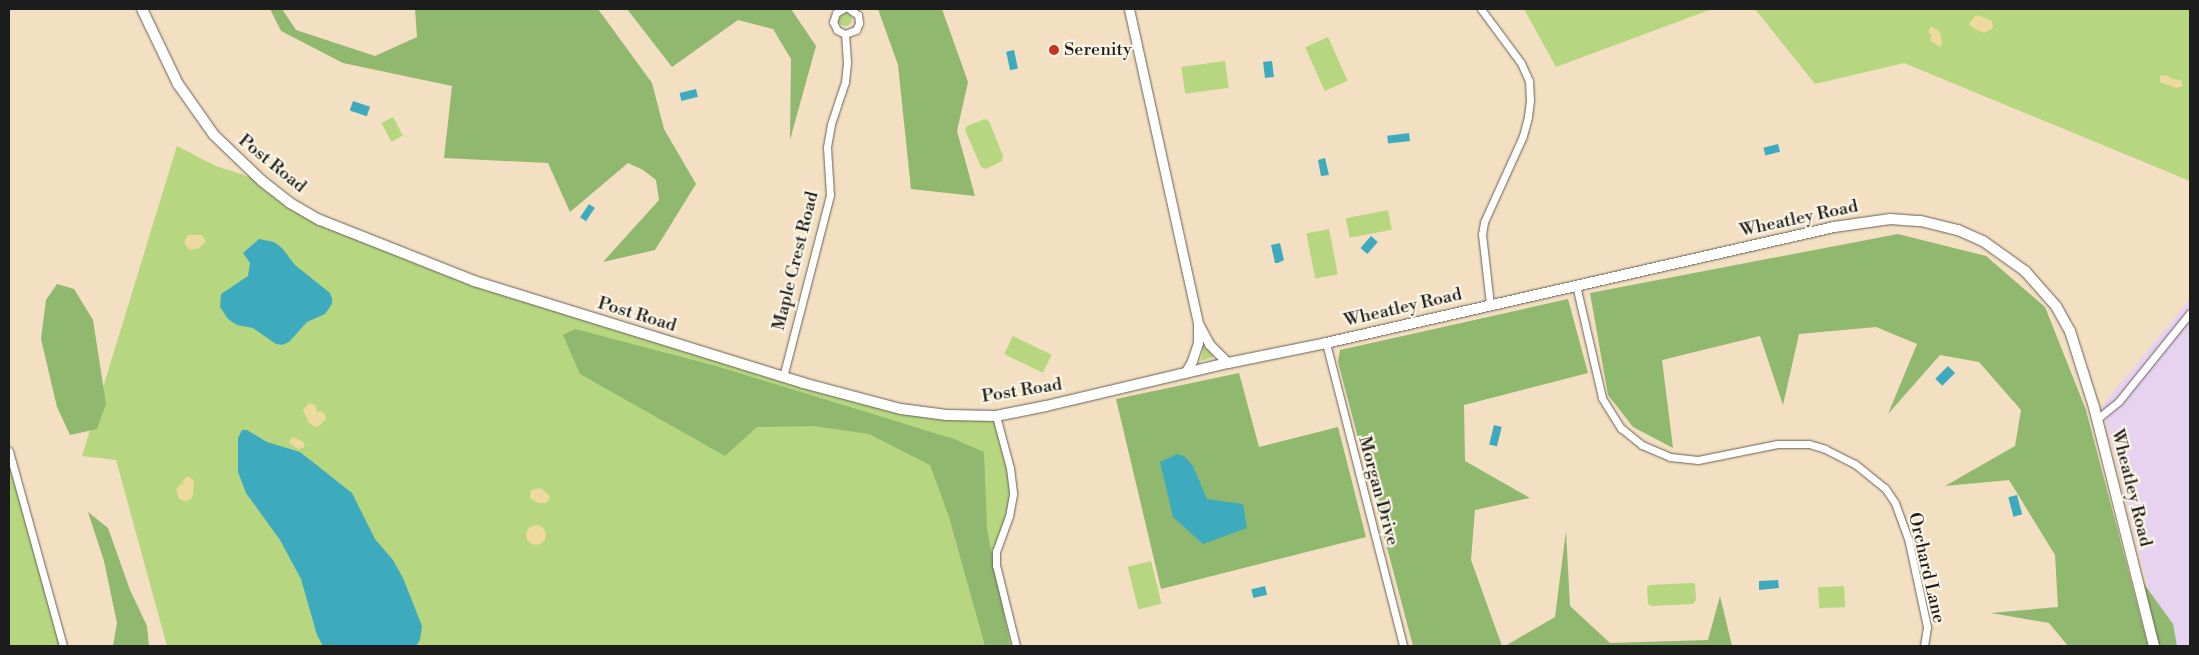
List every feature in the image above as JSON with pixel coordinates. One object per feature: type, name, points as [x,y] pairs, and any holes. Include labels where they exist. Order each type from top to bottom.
[{"type":"main road","name":"Post Road","points":[[142,9],[178,84],[214,135],[262,181],[290,203],[320,220],[474,281],[783,377],[901,409],[947,416],[996,416],[1228,363]]},
{"type":"main road","name":"Wheatley Road","points":[[1228,363],[1326,343],[1490,304],[1859,222],[1890,219],[1943,226],[1983,241],[2005,255],[2025,271],[2056,306],[2073,340],[2097,419],[2154,646]]},
{"type":"street","name":"Maple Crest Road","points":[[783,377],[830,195],[827,147],[831,124],[845,82],[848,62],[844,34],[837,30],[833,22],[836,14],[843,9]]},
{"type":"street","points":[[844,34],[856,30],[859,23],[858,15],[849,9]]},
{"type":"street","points":[[1129,9],[1198,323],[1198,343],[1192,361],[1184,373]]},
{"type":"street","points":[[1481,9],[1521,63],[1529,81],[1530,100],[1523,136],[1483,228],[1482,234],[1490,304]]},
{"type":"street","name":"Orchard Lane","points":[[1576,285],[1602,398],[1621,428],[1642,445],[1670,457],[1698,460],[1777,444],[1809,444],[1825,449],[1855,464],[1870,474],[1884,488],[1895,504],[1908,538],[1927,627],[1924,646]]},
{"type":"street","points":[[2097,419],[2119,401],[2190,313]]},
{"type":"street","points":[[1198,323],[1209,344],[1228,363]]},
{"type":"street","name":"Morgan Drive","points":[[1326,343],[1403,646]]},
{"type":"street","points":[[996,416],[1010,468],[1013,494],[1009,516],[996,550],[996,565],[1016,646]]},
{"type":"street","points":[[9,452],[63,646]]},
{"type":"shaded area","points":[[2190,299],[2190,646],[2163,646],[2102,406]]},
{"type":"green space","points":[[270,9],[282,9],[296,30],[375,56],[417,37],[415,9],[598,9],[652,83],[664,129],[696,184],[655,250],[603,262],[659,200],[656,180],[643,170],[628,163],[570,212],[548,163],[444,158],[452,86],[343,63],[281,31]]},
{"type":"green space","points":[[627,9],[791,9],[816,46],[790,140],[791,59],[773,29],[738,20],[672,67]]},
{"type":"green space","points":[[878,9],[942,9],[968,82],[957,131],[975,196],[911,189],[898,65]]},
{"type":"green space","points":[[1524,9],[1712,9],[1556,67]]},
{"type":"green space","points":[[1755,9],[2190,9],[2190,181],[1904,63],[1815,84]]},
{"type":"green space","points":[[845,12],[850,14],[852,19],[850,24],[845,26],[840,24],[838,19],[840,14]]},
{"type":"green space","points":[[1328,37],[1348,81],[1325,91],[1305,47]]},
{"type":"green space","points":[[1225,61],[1229,88],[1185,94],[1181,67]]},
{"type":"green space","points":[[393,117],[403,136],[391,142],[382,123]]},
{"type":"green space","points":[[985,119],[989,121],[1003,156],[1002,161],[986,169],[981,167],[965,130],[967,126]]},
{"type":"green space","points":[[177,146],[216,166],[262,181],[290,203],[435,267],[901,409],[996,416],[1013,494],[996,550],[1016,646],[167,646],[116,460],[82,456]]},
{"type":"green space","points":[[1388,210],[1392,230],[1350,238],[1346,218]]},
{"type":"green space","points":[[1329,229],[1338,274],[1315,279],[1306,233]]},
{"type":"green space","points":[[1898,234],[1986,256],[2045,307],[2086,410],[2148,646],[2068,646],[2049,623],[1991,613],[2058,607],[2055,555],[2009,480],[1945,486],[2015,446],[2021,410],[1979,362],[1940,355],[1888,414],[1917,344],[1876,327],[1799,334],[1783,405],[1760,336],[1662,360],[1673,448],[1633,427],[1608,395],[1590,293]]},
{"type":"green space","points":[[57,284],[74,289],[93,320],[106,404],[97,429],[70,435],[57,407],[41,339],[46,300]]},
{"type":"green space","points":[[1568,299],[1588,373],[1464,405],[1465,461],[1530,498],[1475,510],[1471,560],[1502,646],[1413,646],[1338,362],[1340,350]]},
{"type":"green space","points":[[575,329],[716,366],[954,439],[984,452],[987,529],[1010,646],[985,646],[949,517],[930,465],[869,434],[813,426],[757,427],[725,456],[580,374],[563,335]]},
{"type":"green space","points":[[1013,336],[1052,355],[1043,373],[1004,354]]},
{"type":"green space","points":[[1205,345],[1213,353],[1213,357],[1201,361],[1203,347]]},
{"type":"green space","points":[[1239,373],[1259,447],[1338,427],[1366,537],[1161,589],[1116,399]]},
{"type":"green space","points":[[9,464],[23,513],[60,646],[9,646]]},
{"type":"green space","points":[[88,512],[108,528],[130,590],[147,626],[149,646],[113,646],[117,623],[104,561]]},
{"type":"green space","points":[[1566,531],[1570,606],[1610,643],[1708,640],[1720,596],[1732,646],[1505,646],[1555,617]]},
{"type":"green space","points":[[1151,561],[1162,604],[1138,609],[1128,567]]},
{"type":"green space","points":[[2134,570],[2173,624],[2177,646],[2154,646]]},
{"type":"green space","points":[[1695,584],[1696,600],[1693,604],[1652,606],[1648,604],[1647,587],[1650,585]]},
{"type":"green space","points":[[1844,586],[1845,607],[1819,608],[1818,587]]},
{"type":"sand","points":[[1978,15],[1992,21],[1993,28],[1984,33],[1973,28],[1969,24]]},
{"type":"sand","points":[[1931,26],[1940,32],[1942,42],[1940,47],[1931,41],[1931,35],[1928,32]]},
{"type":"sand","points":[[2167,75],[2172,79],[2181,80],[2183,86],[2176,88],[2160,82],[2160,76]]},
{"type":"sand","points":[[188,235],[202,235],[206,242],[199,248],[189,250],[184,242]]},
{"type":"sand","points":[[309,403],[315,405],[317,412],[321,411],[325,415],[326,419],[319,426],[316,427],[309,423],[303,410]]},
{"type":"sand","points":[[292,437],[302,441],[305,445],[303,448],[298,449],[289,443]]},
{"type":"sand","points":[[187,476],[194,480],[193,495],[190,500],[184,501],[179,499],[176,489],[181,484],[184,485],[182,482]]},
{"type":"sand","points":[[540,488],[548,494],[550,499],[546,503],[538,503],[530,498],[531,490]]},
{"type":"sand","points":[[536,525],[543,528],[546,535],[543,542],[536,545],[529,542],[526,535],[529,528]]},
{"type":"water","points":[[1014,50],[1018,69],[1010,70],[1006,52]]},
{"type":"water","points":[[1272,61],[1274,77],[1265,78],[1263,62]]},
{"type":"water","points":[[696,89],[698,97],[681,101],[680,93]]},
{"type":"water","points":[[353,101],[370,107],[367,116],[350,110]]},
{"type":"water","points":[[1409,133],[1410,141],[1388,144],[1387,136]]},
{"type":"water","points":[[1778,144],[1780,152],[1765,155],[1763,148]]},
{"type":"water","points":[[1325,158],[1329,175],[1321,176],[1318,160]]},
{"type":"water","points":[[589,204],[595,208],[586,221],[580,217]]},
{"type":"water","points":[[1371,236],[1378,242],[1367,254],[1361,248]]},
{"type":"water","points":[[259,239],[274,242],[282,248],[295,265],[330,293],[332,299],[332,304],[325,314],[307,322],[289,342],[282,345],[276,344],[253,328],[237,325],[228,319],[220,307],[221,294],[248,276],[250,263],[243,253]]},
{"type":"water","points":[[1280,243],[1284,260],[1275,263],[1271,245]]},
{"type":"water","points":[[1948,366],[1955,373],[1942,386],[1935,379]]},
{"type":"water","points":[[1494,425],[1502,427],[1497,446],[1489,444]]},
{"type":"water","points":[[242,430],[247,430],[267,442],[300,452],[352,493],[375,539],[393,560],[403,578],[422,626],[420,640],[416,646],[323,646],[317,635],[301,579],[280,540],[246,493],[238,472],[238,438]]},
{"type":"water","points":[[1177,454],[1184,456],[1193,466],[1207,499],[1243,504],[1247,528],[1203,544],[1173,517],[1160,462]]},
{"type":"water","points":[[2017,495],[2022,514],[2013,517],[2008,497]]},
{"type":"water","points":[[1778,580],[1779,588],[1759,590],[1759,581]]},
{"type":"water","points":[[1265,586],[1267,595],[1253,598],[1251,589]]},
{"type":"place","name":"Serenity","points":[[1054,50]]}]
